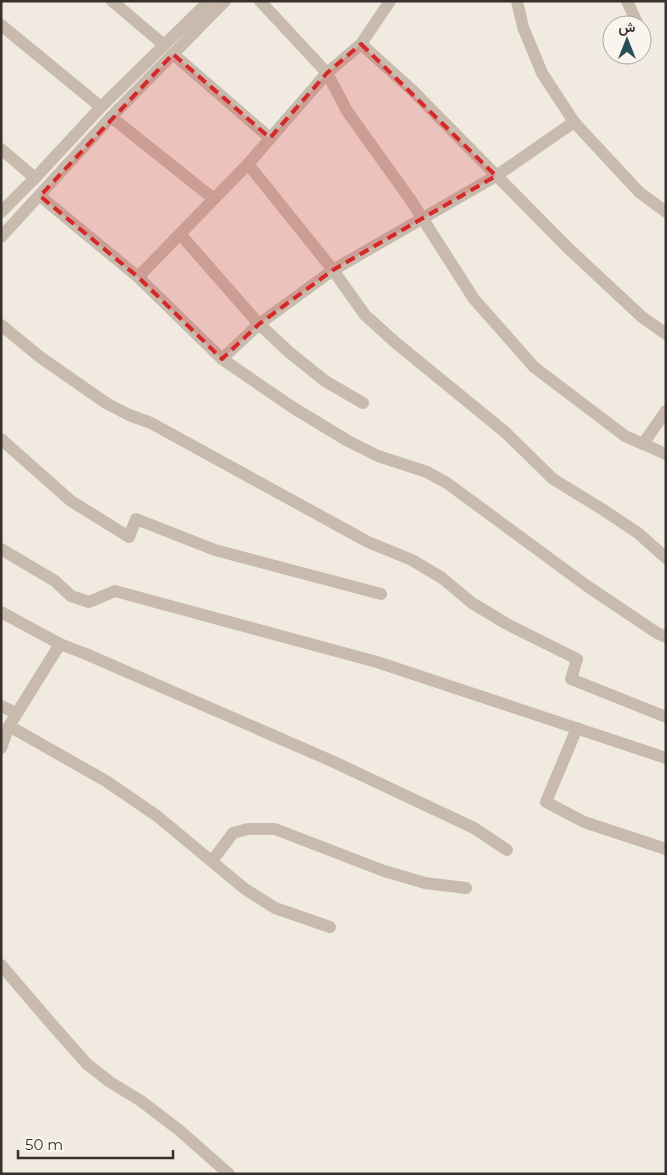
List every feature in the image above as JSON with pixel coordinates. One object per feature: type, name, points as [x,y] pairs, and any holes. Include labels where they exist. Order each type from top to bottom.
[{"type":"street","points":[[112,1],[270,138]]},
{"type":"street","points":[[1,237],[111,117],[209,1]]},
{"type":"street","points":[[1,212],[101,107],[225,1]]},
{"type":"street","points":[[260,1],[327,73],[347,111],[410,199],[474,299],[534,366],[625,436],[666,454]]},
{"type":"street","points":[[138,277],[248,164],[327,73],[361,44],[390,1]]},
{"type":"street","points":[[517,1],[523,27],[542,73],[574,122],[639,192],[666,212]]},
{"type":"street","points":[[627,1],[633,15]]},
{"type":"street","points":[[1,25],[101,107]]},
{"type":"street","points":[[361,44],[412,90],[568,248],[642,317],[666,334]]},
{"type":"street","points":[[111,117],[214,199]]},
{"type":"street","points":[[222,359],[259,324],[333,270],[496,176],[574,122]]},
{"type":"street","points":[[1,149],[35,178]]},
{"type":"street","points":[[248,164],[333,270],[365,315],[505,432],[553,479],[638,533],[666,558]]},
{"type":"street","points":[[40,196],[138,277],[222,359],[292,407],[348,441],[378,456],[427,472],[447,483],[588,586],[656,633],[666,637]]},
{"type":"street","points":[[180,234],[259,324],[289,352],[325,381],[363,403]]},
{"type":"street","points":[[1,325],[40,357],[106,403],[129,415],[151,423],[368,542],[412,560],[442,578],[472,602],[507,624],[577,659],[572,679],[666,717]]},
{"type":"street","points":[[642,444],[666,411]]},
{"type":"street","points":[[1,439],[71,501],[129,537],[136,519],[215,550],[381,594]]},
{"type":"street","points":[[1,549],[56,581],[71,596],[80,599],[90,602],[115,591],[376,662],[666,758]]},
{"type":"street","points":[[1,612],[60,644],[334,762],[474,828],[507,850]]},
{"type":"street","points":[[1,748],[16,713],[60,644]]},
{"type":"street","points":[[1,706],[16,713]]},
{"type":"street","points":[[9,726],[106,781],[157,816],[245,889],[275,908],[330,927]]},
{"type":"street","points":[[577,728],[546,802],[584,822],[666,849]]},
{"type":"street","points":[[212,861],[233,833],[248,829],[275,829],[384,871],[424,883],[466,888]]},
{"type":"street","points":[[1,965],[87,1064],[179,1130],[229,1174]]},
{"type":"highlighted area","points":[[361,44],[496,176],[333,270],[259,324],[222,359],[138,277],[40,196],[173,54],[270,138],[327,73]]}]
